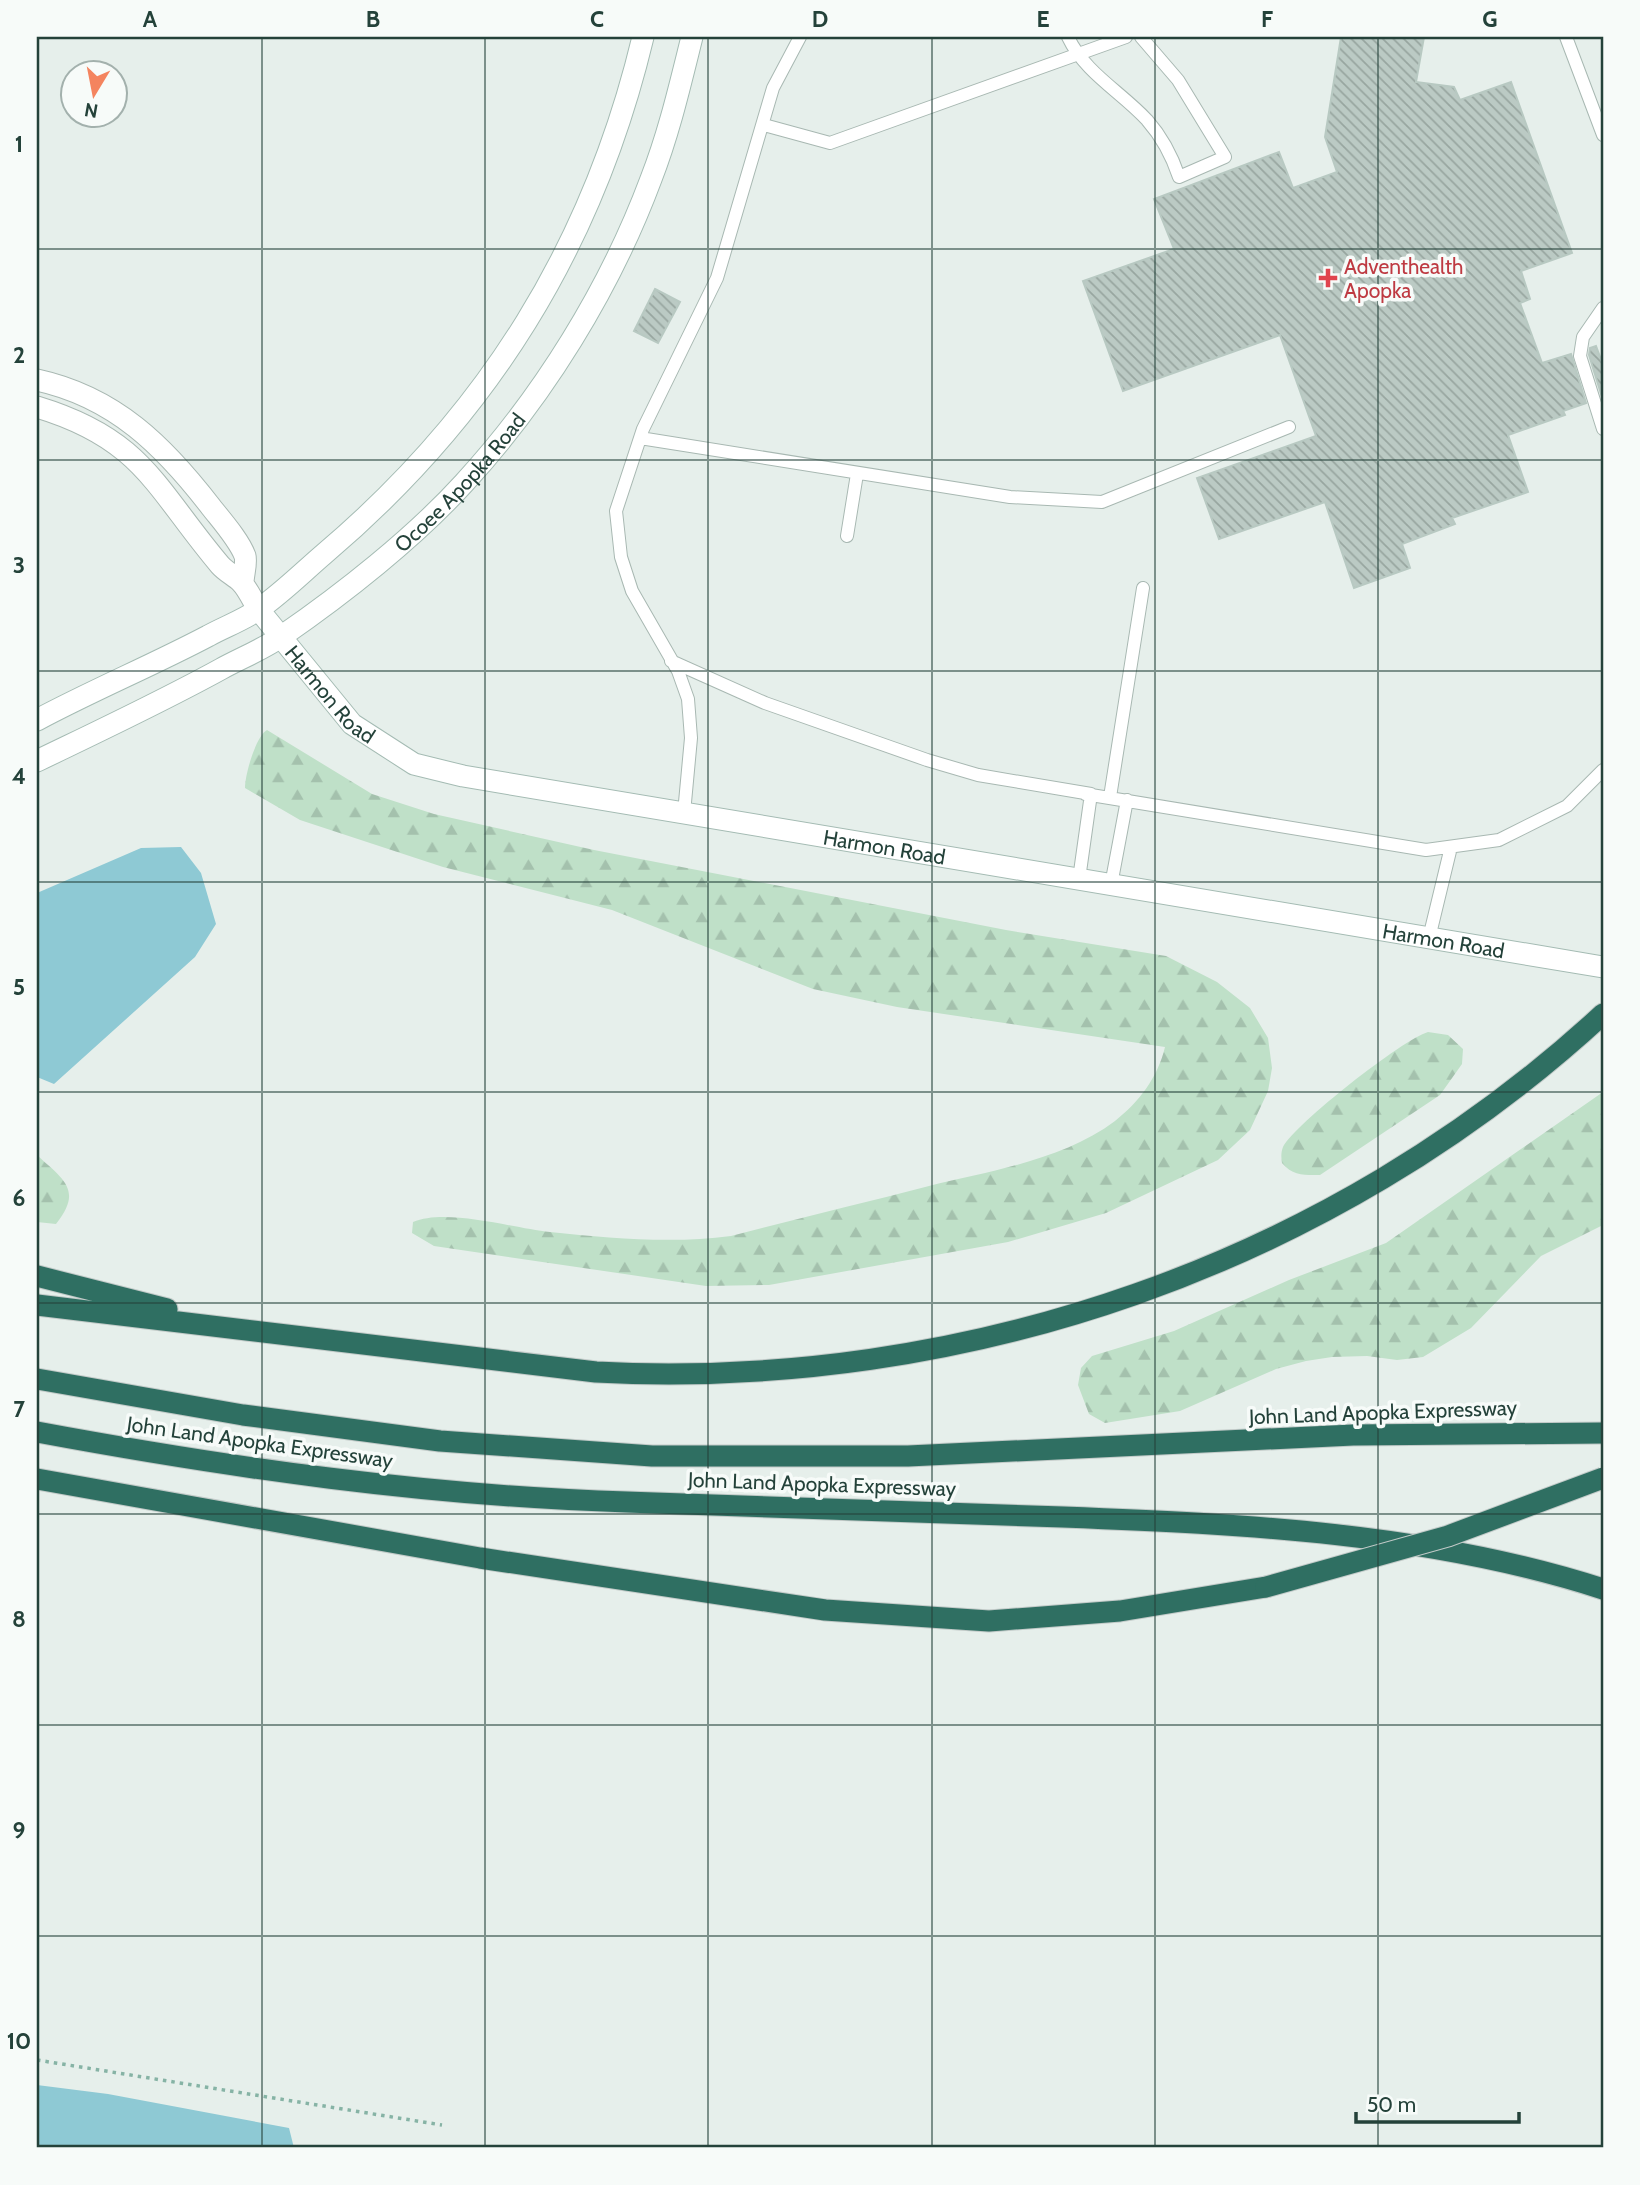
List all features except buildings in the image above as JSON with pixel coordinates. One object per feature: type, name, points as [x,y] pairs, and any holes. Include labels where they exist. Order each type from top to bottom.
[{"type":"highway","points":[[37,1305],[596,1373],[677,1377],[829,1367],[971,1342],[1035,1327],[1161,1287],[1210,1268],[1321,1214],[1456,1133],[1529,1078],[1602,1015]]},
{"type":"highway","points":[[37,1276],[247,1329]]},
{"type":"highway","name":"John Land Apopka Expressway","points":[[37,1379],[243,1415],[440,1441],[652,1456],[908,1456],[1353,1436],[1603,1433]]},
{"type":"highway","name":"John Land Apopka Expressway","points":[[37,1432],[134,1450],[415,1489],[620,1502],[1144,1520],[1354,1535],[1546,1570],[1603,1589]]},
{"type":"highway","points":[[37,1479],[480,1558],[825,1610],[989,1621],[1120,1611],[1266,1587],[1448,1536],[1603,1478]]},
{"type":"street","name":"Ocoee Apopka Road","points":[[37,720],[258,609],[370,514],[426,459],[474,399],[533,311],[579,224],[605,166],[623,114],[643,37]]},
{"type":"street","name":"Ocoee Apopka Road","points":[[37,761],[174,695],[280,638],[409,537],[463,484],[523,412],[572,337],[613,264],[646,192],[674,111],[692,37]]},
{"type":"street","name":"Harmon Road","points":[[37,380],[83,394],[122,416],[159,445],[221,520],[245,557],[243,583]]},
{"type":"street","name":"Harmon Road","points":[[37,407],[103,433],[135,458],[164,489],[222,567],[243,583],[280,638],[352,724],[414,764],[463,776],[1603,967]]},
{"type":"lane","points":[[684,813],[691,738],[688,699],[671,660],[632,591],[621,557],[616,510],[640,438],[717,278],[773,88],[800,37]]},
{"type":"lane","points":[[1068,37],[1078,55],[1098,77],[1146,119],[1161,139],[1179,177],[1224,157],[1178,80],[1141,37]]},
{"type":"lane","points":[[764,125],[830,144],[1126,37]]},
{"type":"lane","points":[[1566,37],[1603,135]]},
{"type":"lane","points":[[1603,308],[1583,337],[1580,356],[1603,429]]},
{"type":"lane","points":[[640,438],[1010,497],[1102,502],[1289,427]]},
{"type":"lane","points":[[847,536],[857,474]]},
{"type":"lane","points":[[1110,797],[1143,588]]},
{"type":"lane","points":[[671,660],[765,703],[927,760],[978,775],[1426,850],[1499,841],[1567,806],[1603,771]]},
{"type":"lane","points":[[1079,879],[1088,794]]},
{"type":"lane","points":[[1111,885],[1127,800]]},
{"type":"lane","points":[[1429,938],[1451,847]]},
{"type":"path","points":[[37,2060],[442,2125]]},
{"type":"green space","points":[[267,730],[372,794],[434,814],[594,850],[1006,930],[1166,956],[1217,982],[1250,1008],[1268,1038],[1272,1068],[1268,1091],[1250,1130],[1218,1160],[1106,1213],[1008,1242],[769,1285],[706,1286],[434,1246],[412,1233],[413,1222],[427,1218],[461,1218],[550,1232],[640,1239],[731,1236],[1001,1169],[1073,1146],[1115,1121],[1132,1106],[1146,1088],[1158,1069],[1165,1047],[897,1007],[813,989],[612,910],[443,867],[300,820],[245,788],[252,756]]},
{"type":"green space","points":[[1428,1032],[1448,1035],[1463,1049],[1462,1064],[1440,1095],[1320,1175],[1295,1173],[1282,1163],[1283,1147],[1307,1120],[1374,1065]]},
{"type":"green space","points":[[1603,1092],[1603,1225],[1541,1256],[1471,1328],[1423,1357],[1397,1360],[1367,1356],[1332,1357],[1306,1361],[1276,1369],[1180,1411],[1105,1423],[1089,1414],[1078,1385],[1081,1368],[1092,1356],[1174,1331],[1289,1280],[1386,1243]]},
{"type":"green space","points":[[37,1155],[67,1186],[68,1202],[56,1224],[37,1222]]},
{"type":"water","points":[[181,847],[201,873],[216,924],[195,957],[54,1084],[37,1077],[37,893],[141,848]]},
{"type":"water","points":[[37,2085],[108,2094],[289,2128],[294,2148],[37,2148]]},
{"type":"place","name":"Adventhealth Apopka","points":[[1328,278]]}]
